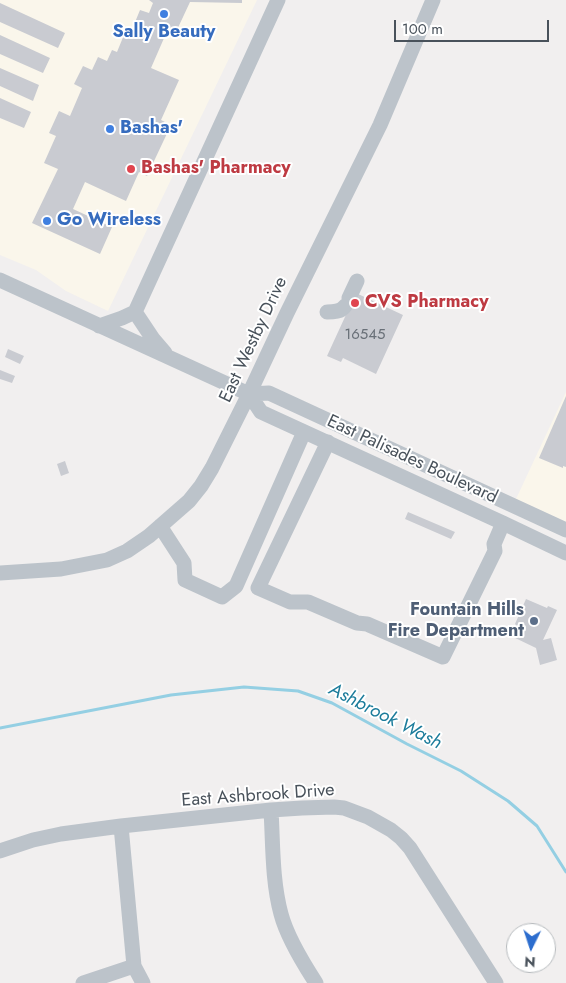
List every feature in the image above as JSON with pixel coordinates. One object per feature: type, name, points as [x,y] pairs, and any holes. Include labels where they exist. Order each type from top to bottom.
[{"type":"street","points":[[99,326],[135,312],[278,0]]},
{"type":"street","name":"East Westby Drive","points":[[0,573],[61,569],[107,560],[127,551],[148,536],[189,501],[201,486],[250,394],[287,313],[380,125],[433,0]]},
{"type":"street","points":[[327,312],[339,311],[347,302],[358,281]]},
{"type":"street","name":"East Palisades Boulevard","points":[[1,285],[99,326],[250,394],[269,394],[566,530]]},
{"type":"street","points":[[135,312],[168,357]]},
{"type":"street","name":"East Palisades Boulevard","points":[[250,394],[261,412],[566,553]]},
{"type":"street","points":[[160,526],[184,563],[185,580],[222,597],[236,586],[304,432]]},
{"type":"street","points":[[328,442],[258,588],[290,602],[308,602],[357,623],[368,624],[443,657],[495,551],[494,544],[503,523]]},
{"type":"street","name":"East Ashbrook Drive","points":[[0,850],[61,834],[121,826],[270,810],[344,808],[368,817],[401,838],[415,856],[496,983]]},
{"type":"street","points":[[270,810],[276,886],[281,915],[300,958],[316,983]]},
{"type":"street","points":[[121,826],[134,966],[143,983]]},
{"type":"street","points":[[83,983],[134,966]]},
{"type":"shaded area","points":[[0,0],[257,0],[108,311],[66,291],[36,270],[0,255]]},
{"type":"shaded area","points":[[566,392],[566,522],[516,499]]},
{"type":"building","name":"Bashas'","points":[[149,0],[242,0],[242,3],[190,2],[176,32],[168,29],[151,68],[179,80],[161,120],[171,125],[147,176],[139,172],[126,201],[85,182],[73,209],[112,227],[100,254],[32,223],[58,169],[44,163],[56,136],[49,133],[59,111],[70,116],[82,88],[74,84],[83,66],[92,70],[98,57],[107,61],[112,50],[117,52],[126,30],[131,32],[140,10],[149,13],[153,3]]},
{"type":"building","points":[[0,3],[65,33],[58,48],[0,22]]},
{"type":"building","points":[[0,35],[50,58],[43,73],[0,54]]},
{"type":"building","points":[[0,68],[39,85],[33,101],[0,86]]},
{"type":"building","points":[[0,98],[31,112],[24,128],[0,118]]},
{"type":"building","name":"CVS Pharmacy","points":[[356,293],[403,315],[376,374],[343,358],[341,362],[327,356]]},
{"type":"building","points":[[8,349],[24,356],[20,364],[5,357]]},
{"type":"building","points":[[0,370],[15,376],[12,383],[0,379]]},
{"type":"building","points":[[566,396],[566,467],[563,466],[563,468],[539,458]]},
{"type":"building","points":[[65,461],[69,473],[61,476],[57,464]]},
{"type":"building","points":[[408,512],[455,532],[451,539],[405,519]]},
{"type":"building","name":"Fountain Hills Fire Department","points":[[526,599],[557,610],[543,640],[551,638],[557,660],[540,665],[536,648],[511,636]]},
{"type":"waterway","name":"Ashbrook Wash","points":[[0,728],[171,695],[244,687],[298,691],[332,703],[461,771],[508,801],[537,826],[566,872]]},
{"type":"place","name":"Sally Beauty","points":[[164,14]]},
{"type":"place","name":"Bashas'","points":[[110,129]]},
{"type":"place","name":"Bashas' Pharmacy","points":[[131,169]]},
{"type":"place","name":"Go Wireless","points":[[47,221]]},
{"type":"place","name":"CVS Pharmacy","points":[[355,303]]},
{"type":"place","name":"Fountain Hills Fire Department","points":[[534,621]]}]
